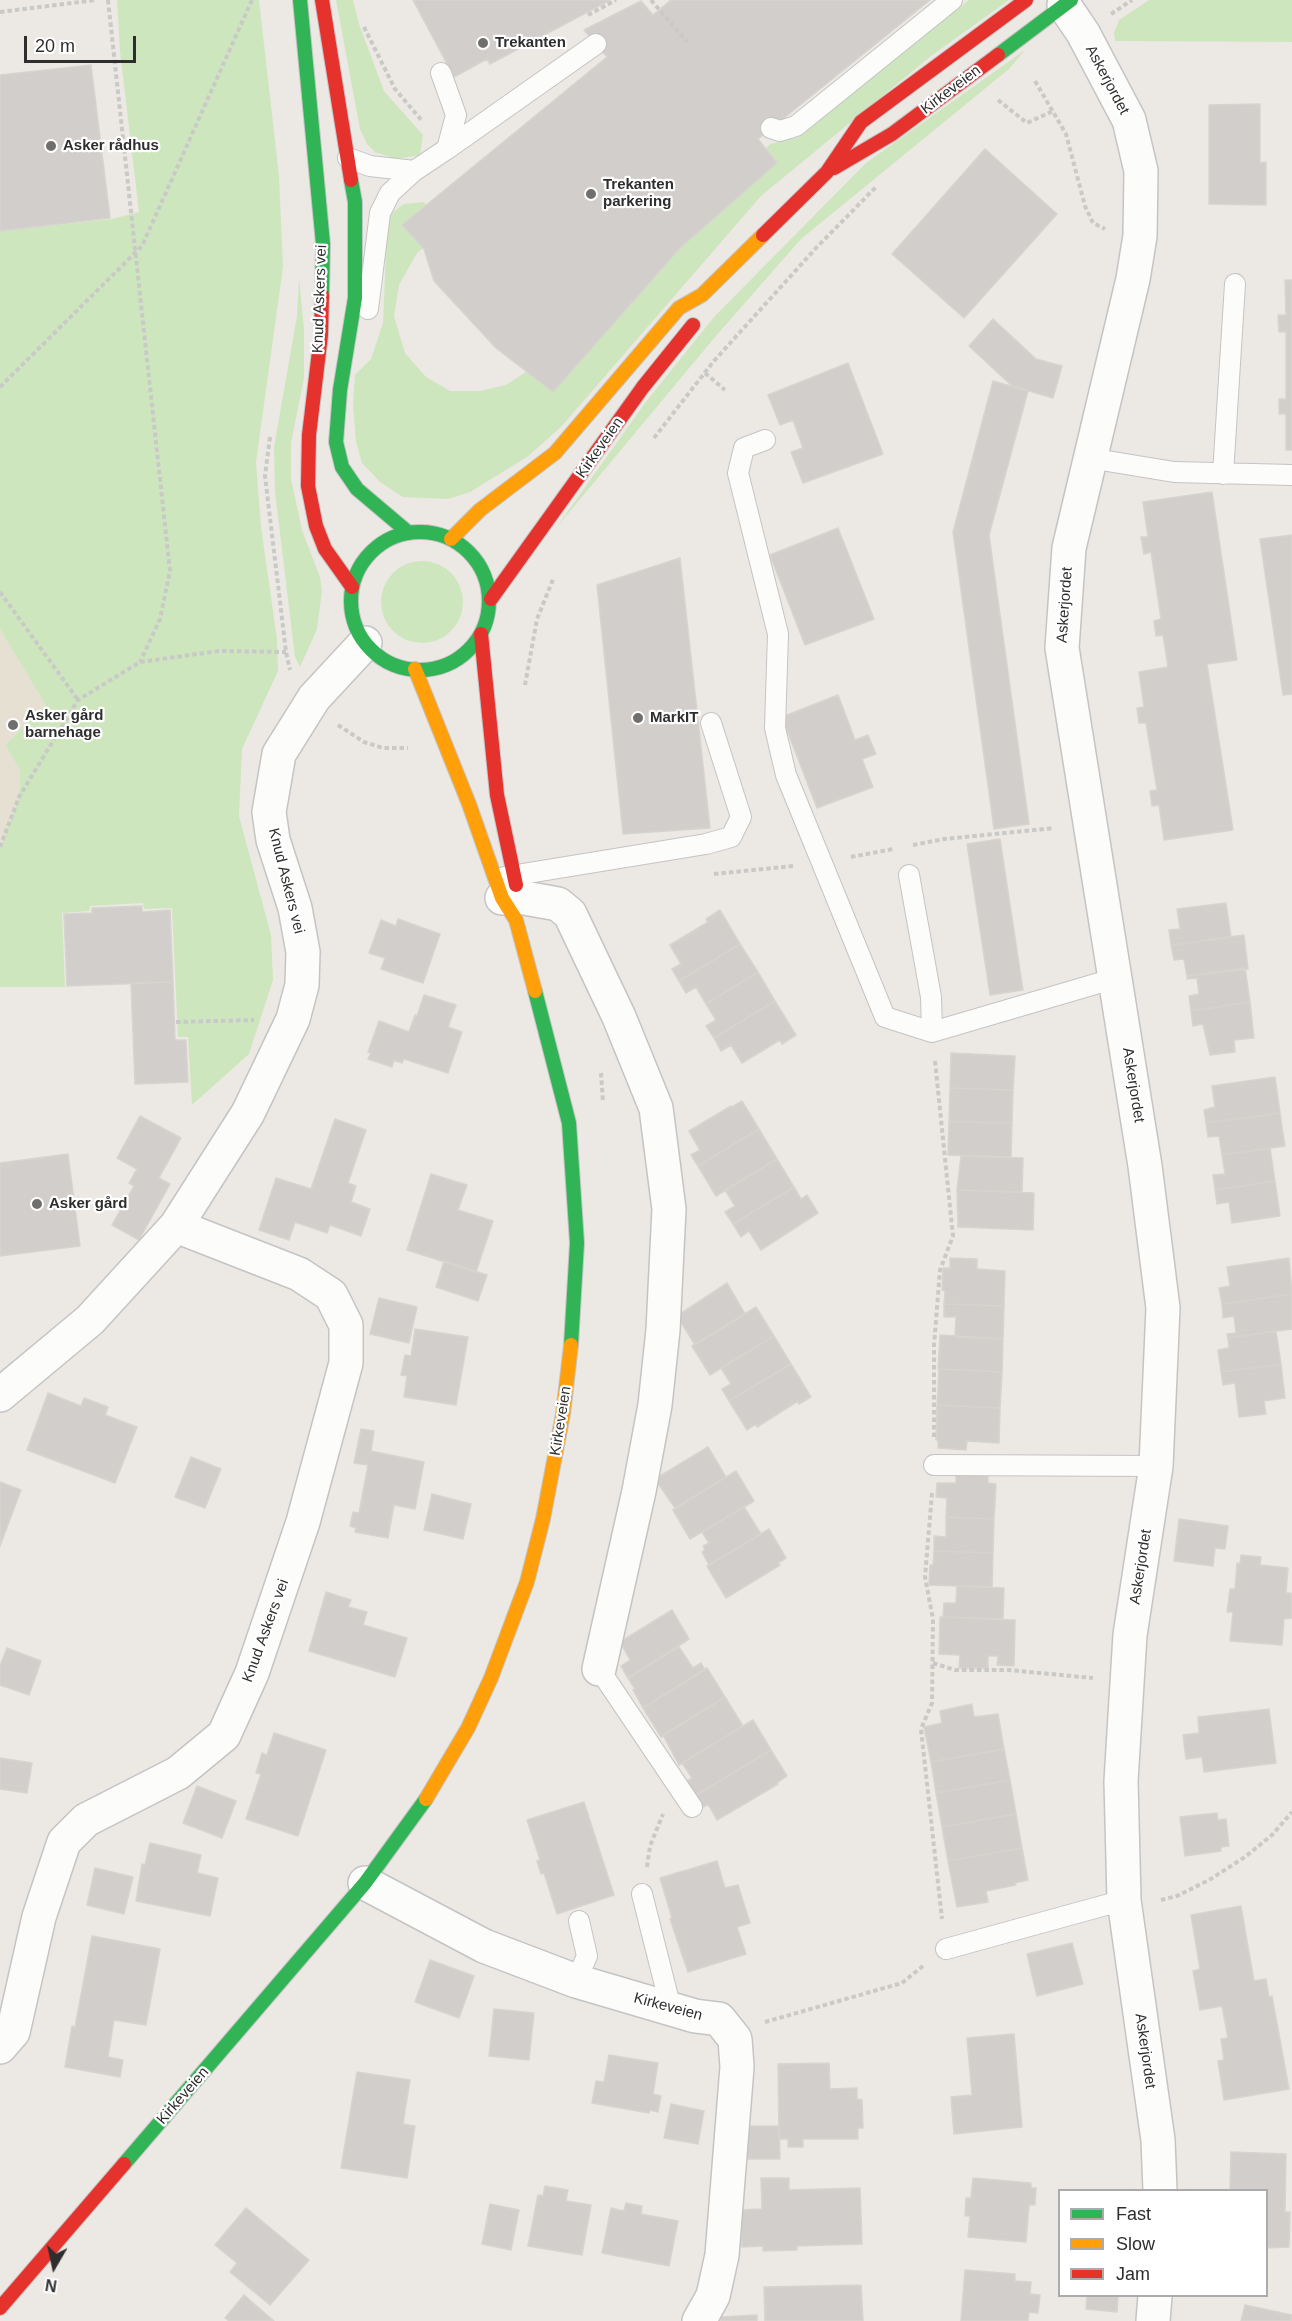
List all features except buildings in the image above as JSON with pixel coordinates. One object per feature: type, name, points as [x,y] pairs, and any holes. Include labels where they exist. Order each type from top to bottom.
[{"type":"main road","name":"Knud Askers vei","points":[[300,0],[323,244],[321,335],[309,435],[308,486],[316,526],[325,549],[352,587]]},
{"type":"main road","name":"Knud Askers vei","points":[[322,0],[355,202],[355,298],[340,390],[336,442],[342,467],[357,489],[409,532]]},
{"type":"main road","name":"Kirkeveien","points":[[451,539],[480,510],[555,453],[679,308],[702,295],[827,172],[861,122],[1026,0]]},
{"type":"main road","name":"Kirkeveien","points":[[827,172],[892,134],[1067,2]]},
{"type":"main road","name":"Kirkeveien","points":[[491,599],[643,387],[698,319],[702,295]]},
{"type":"main road","points":[[409,532],[431,532],[451,539],[469,551],[482,569],[491,599],[481,634],[467,652],[426,670],[403,668],[382,659],[365,643],[356,626],[351,606],[352,587],[360,568],[380,543],[409,532]]},
{"type":"main road","name":"Kirkeveien","points":[[0,2308],[364,1883],[432,1790],[468,1728],[491,1678],[527,1582],[543,1519],[563,1414],[574,1319],[577,1243],[569,1123],[509,894],[481,634]]},
{"type":"main road","name":"Kirkeveien","points":[[415,669],[469,804],[509,894]]},
{"type":"street","name":"Askerjordet","points":[[1067,2],[1129,120],[1141,171],[1140,236],[1133,279],[1069,548],[1062,648],[1145,1166],[1163,1308],[1156,1466],[1130,1635],[1121,1781],[1124,1904],[1158,2139],[1160,2189]]},
{"type":"street","name":"Knud Askers vei","points":[[0,1395],[90,1320],[176,1226],[248,1113],[293,1019],[302,985],[303,952],[296,908],[273,840],[269,812],[279,754],[314,698],[365,643]]},
{"type":"street","points":[[509,894],[558,904],[570,914],[619,1017],[656,1108],[669,1209],[663,1330],[655,1405],[639,1491],[599,1669]]},
{"type":"street","name":"Knud Askers vei","points":[[0,2047],[14,2032],[39,1917],[64,1842],[86,1820],[178,1773],[224,1735],[252,1673],[303,1522],[346,1363],[346,1325],[331,1295],[300,1274],[176,1226]]},
{"type":"street","name":"Kirkeveien","points":[[364,1883],[484,1946],[576,1981],[695,2016],[719,2019],[735,2039],[737,2067],[722,2255],[713,2296],[699,2321]]},
{"type":"street","points":[[1153,2321],[1155,2297]]},
{"type":"lane","points":[[771,128],[780,131],[796,126],[906,28],[952,0]]},
{"type":"lane","points":[[340,390],[364,341],[380,213],[390,193],[414,171],[596,44]]},
{"type":"lane","points":[[441,73],[456,115],[447,149]]},
{"type":"lane","points":[[348,158],[370,166],[414,171]]},
{"type":"lane","points":[[1223,474],[1235,284]]},
{"type":"lane","points":[[765,440],[744,448],[738,473],[778,634],[775,728],[786,775],[885,1017],[932,1032],[1116,978]]},
{"type":"lane","points":[[1089,458],[1174,472],[1292,475]]},
{"type":"lane","points":[[509,894],[731,837],[741,817],[711,723]]},
{"type":"lane","points":[[909,875],[932,998],[932,1032]]},
{"type":"lane","points":[[934,1465],[1156,1466]]},
{"type":"lane","points":[[599,1669],[692,1807]]},
{"type":"lane","points":[[642,1894],[671,2009]]},
{"type":"lane","points":[[946,1949],[1124,1904]]},
{"type":"lane","points":[[576,1981],[587,1956],[579,1921]]},
{"type":"path","points":[[0,12],[96,0]]},
{"type":"path","points":[[108,0],[170,571],[160,619],[140,662]]},
{"type":"path","points":[[0,387],[142,246],[252,0]]},
{"type":"path","points":[[578,20],[616,0]]},
{"type":"path","points":[[651,0],[687,42]]},
{"type":"path","points":[[1083,33],[1132,0]]},
{"type":"path","points":[[362,17],[364,26],[395,89],[447,149]]},
{"type":"path","points":[[1035,81],[1066,134],[1084,206],[1094,223],[1118,235],[1140,236]]},
{"type":"path","points":[[990,95],[1027,123],[1053,111]]},
{"type":"path","points":[[648,446],[705,373],[816,248],[879,185]]},
{"type":"path","points":[[705,373],[725,390]]},
{"type":"path","points":[[524,690],[537,618],[558,567]]},
{"type":"path","points":[[0,592],[78,700]]},
{"type":"path","points":[[0,847],[19,797],[78,700],[140,662],[219,651],[286,652]]},
{"type":"path","points":[[334,721],[342,729],[364,742],[383,748],[410,748]]},
{"type":"path","points":[[176,1023],[293,1019]]},
{"type":"path","points":[[601,1071],[603,1104]]},
{"type":"path","points":[[933,1663],[955,1670],[1008,1670],[1079,1678],[1127,1679]]},
{"type":"path","points":[[642,1894],[650,1846],[675,1783]]},
{"type":"path","points":[[1124,1904],[1177,1896],[1209,1880],[1245,1857],[1272,1835],[1292,1812]]},
{"type":"path","points":[[719,2019],[766,2022],[902,1983],[946,1949]]},
{"type":"shaded area","name":"Asker gård barnehage","points":[[0,629],[47,705],[5,745],[20,770],[19,797],[0,848]]},
{"type":"green space","points":[[117,0],[259,0],[279,176],[283,267],[256,462],[261,527],[277,639],[278,671],[242,749],[239,816],[271,935],[273,980],[249,1054],[192,1105],[188,1037],[178,1037],[172,908],[144,909],[143,903],[90,906],[89,911],[62,913],[65,987],[0,987],[0,848],[19,797],[20,770],[5,745],[46,705],[0,629],[0,231],[112,219],[139,212],[120,51]]},
{"type":"green space","points":[[336,0],[353,0],[359,24],[384,91],[423,135],[420,155],[396,159],[375,152],[367,144],[360,129]]},
{"type":"green space","points":[[969,0],[1009,0],[931,56],[761,196],[561,427],[527,457],[470,492],[448,499],[403,497],[380,482],[362,463],[356,442],[353,405],[355,375],[371,359],[383,323],[387,230],[394,211],[404,204],[424,202],[431,216],[429,243],[417,253],[399,285],[394,316],[405,353],[426,377],[450,391],[480,391],[506,385],[623,309],[702,226],[776,161],[765,149],[770,144],[800,137],[832,107]]},
{"type":"green space","points":[[1149,0],[1292,0],[1292,42],[1115,41],[1114,33],[1119,20]]},
{"type":"green space","points":[[1025,50],[1009,69],[801,239],[715,337],[556,528],[645,403],[714,317],[866,163]]},
{"type":"green space","points":[[299,278],[304,330],[304,378],[291,443],[291,479],[302,530],[320,577],[322,591],[317,629],[300,667],[295,657],[275,492],[274,447],[297,316]]},
{"type":"green space","points":[[422,561],[438,564],[451,573],[460,586],[463,602],[460,618],[451,631],[438,640],[422,643],[406,640],[393,631],[384,618],[381,602],[384,586],[393,573],[406,564]]},
{"type":"traffic: fast","points":[[300,0],[323,244],[322,295]]},
{"type":"traffic: fast","points":[[998,55],[1071,0]]},
{"type":"traffic: fast","points":[[351,180],[355,202],[355,298],[340,390],[336,442],[342,467],[357,489],[409,533]]},
{"type":"traffic: fast","points":[[420,532],[446,538],[469,552],[483,575],[489,601],[483,627],[469,650],[446,664],[420,670],[394,664],[371,650],[357,627],[351,601],[357,575],[371,552],[394,538],[420,532]]},
{"type":"traffic: fast","points":[[535,991],[569,1123],[577,1243],[571,1345]]},
{"type":"traffic: fast","points":[[124,2164],[365,1883],[426,1799]]},
{"type":"traffic: slow","points":[[451,539],[480,510],[555,453],[679,308],[702,295],[763,235]]},
{"type":"traffic: slow","points":[[415,669],[469,804],[502,898],[516,920],[535,991]]},
{"type":"traffic: slow","points":[[426,1799],[468,1728],[491,1678],[527,1582],[543,1519],[563,1414],[571,1345]]},
{"type":"traffic: jam","points":[[322,0],[351,180]]},
{"type":"traffic: jam","points":[[763,235],[827,172],[861,122],[1026,0]]},
{"type":"traffic: jam","points":[[834,168],[892,134],[998,55]]},
{"type":"traffic: jam","points":[[322,295],[321,335],[309,435],[308,486],[316,526],[325,549],[352,587]]},
{"type":"traffic: jam","points":[[491,599],[643,387],[693,325]]},
{"type":"traffic: jam","points":[[481,634],[497,795],[516,885]]},
{"type":"traffic: jam","points":[[0,2308],[124,2164]]},
{"type":"place","name":"Trekanten","points":[[483,43]]},
{"type":"place","name":"Asker rådhus","points":[[51,146]]},
{"type":"place","name":"Trekanten parkering","points":[[591,194]]},
{"type":"place","name":"MarkIT","points":[[638,718]]},
{"type":"place","name":"Asker gård barnehage","points":[[13,725]]},
{"type":"place","name":"Asker gård","points":[[37,1204]]}]
